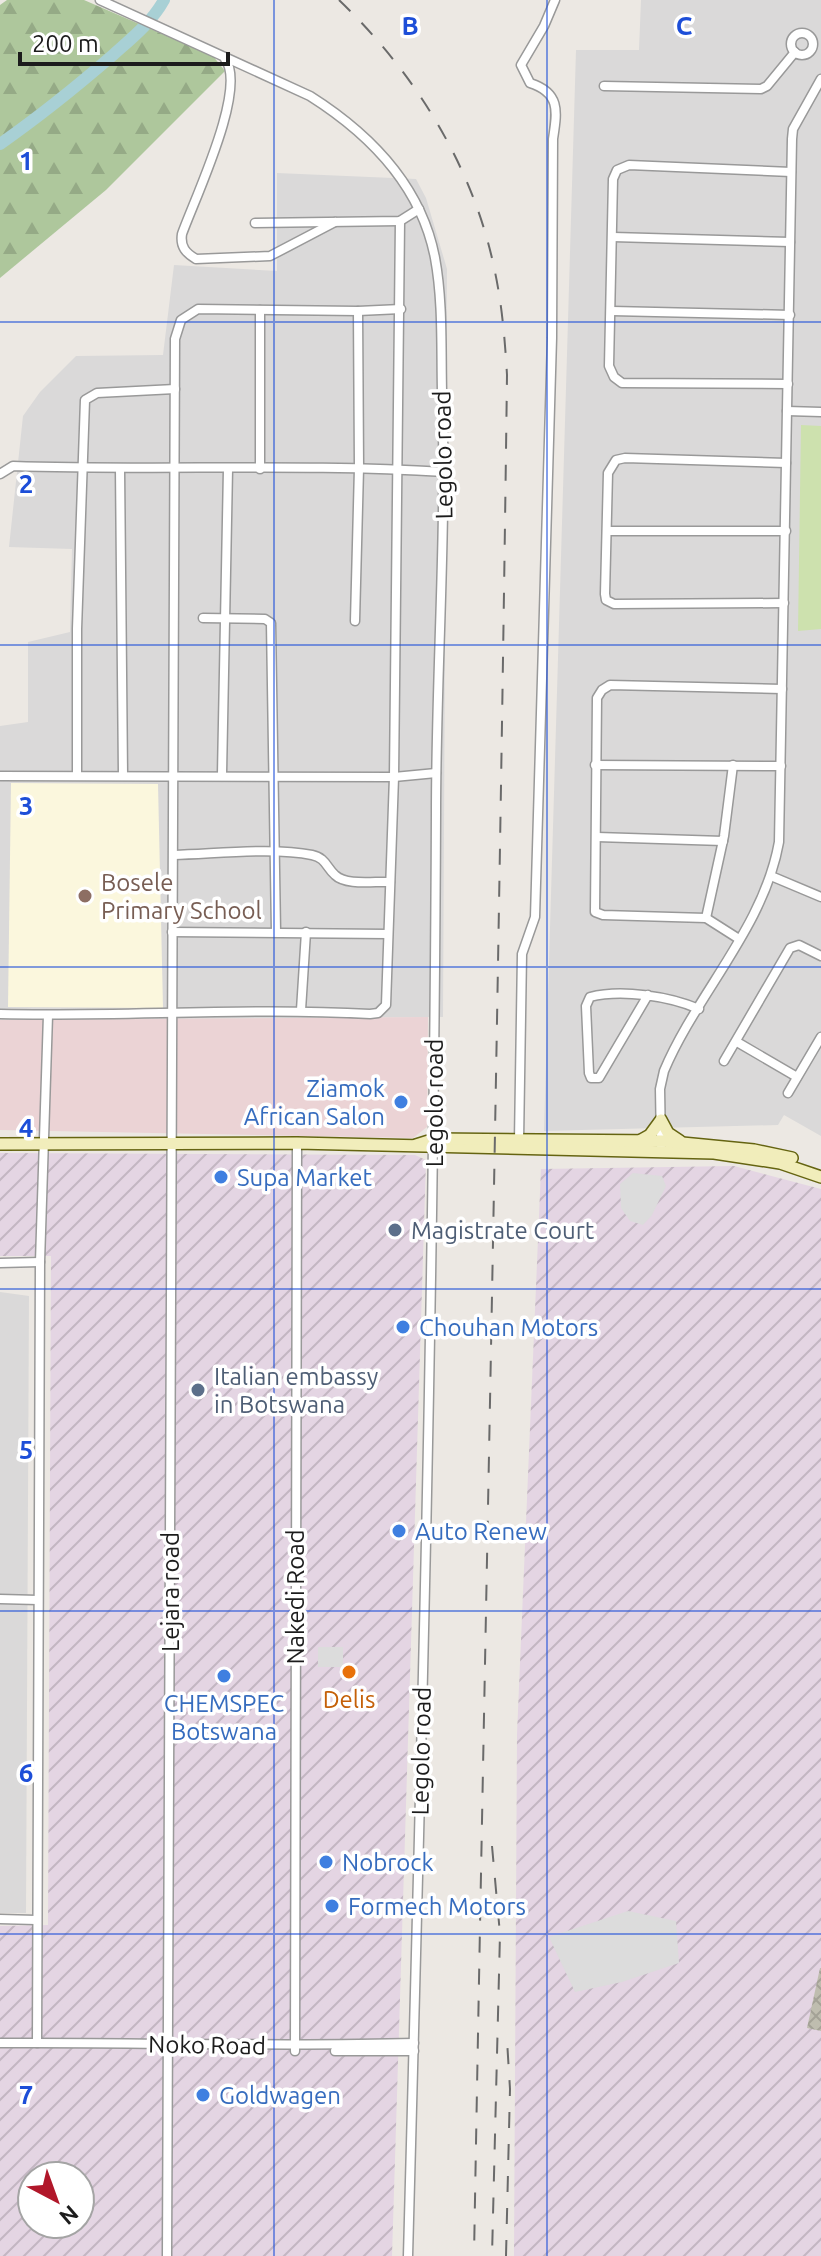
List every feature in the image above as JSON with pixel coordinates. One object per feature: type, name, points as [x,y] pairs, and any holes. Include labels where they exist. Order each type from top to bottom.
[{"type":"main road","points":[[640,1141],[650,1135],[661,1120],[668,1133],[684,1143]]},
{"type":"main road","points":[[0,1144],[172,1142],[415,1145],[640,1141],[780,1163],[821,1177]]},
{"type":"main road","points":[[435,1143],[661,1146],[684,1143],[754,1150],[821,1168]]},
{"type":"street","name":"Legolo road","points":[[100,0],[310,96],[337,113],[395,167],[419,209],[435,258],[445,472],[436,773],[435,1143],[408,2256]]},
{"type":"street","points":[[519,1141],[522,954],[535,917],[556,109],[543,88],[530,83],[521,65],[555,0]]},
{"type":"street","points":[[800,33],[807,34],[812,40],[811,50],[805,54],[795,52],[791,46],[792,39],[800,33]]},
{"type":"street","points":[[811,50],[821,55]]},
{"type":"street","points":[[604,86],[761,89],[795,52]]},
{"type":"street","points":[[222,56],[230,65],[230,98],[212,157],[185,226],[181,243],[183,249],[196,259],[270,256],[335,222]]},
{"type":"street","points":[[661,1146],[660,1089],[664,1071],[771,876],[779,842],[793,129],[821,79]]},
{"type":"street","points":[[788,384],[622,383],[614,377],[609,366],[613,179],[617,170],[629,165],[791,172]]},
{"type":"street","points":[[255,223],[400,221],[419,209]]},
{"type":"street","points":[[0,1014],[301,1010],[370,1014],[386,1005],[394,777],[400,221]]},
{"type":"street","points":[[613,237],[790,242]]},
{"type":"street","name":"Lejara road","points":[[167,2256],[177,329],[188,313],[198,309],[260,310]]},
{"type":"street","points":[[260,469],[260,310],[401,309]]},
{"type":"street","points":[[355,621],[359,468],[358,311]]},
{"type":"street","points":[[612,311],[790,315]]},
{"type":"street","points":[[77,775],[77,629],[85,469],[85,400],[90,396],[175,389]]},
{"type":"street","points":[[787,411],[821,412]]},
{"type":"street","points":[[784,603],[609,602],[605,594],[608,473],[616,460],[786,463]]},
{"type":"street","points":[[0,474],[13,466],[176,470],[359,468],[445,472]]},
{"type":"street","points":[[120,469],[123,775]]},
{"type":"street","points":[[222,774],[228,469]]},
{"type":"street","points":[[607,531],[786,531]]},
{"type":"street","points":[[203,618],[265,619],[271,623],[276,932]]},
{"type":"street","points":[[739,939],[706,918],[603,915],[595,912],[597,698],[610,685],[782,689]]},
{"type":"street","points":[[595,765],[781,766]]},
{"type":"street","points":[[706,918],[723,841],[733,765]]},
{"type":"street","points":[[0,776],[222,774],[394,777],[436,773]]},
{"type":"street","points":[[597,837],[723,841]]},
{"type":"street","points":[[174,855],[312,855],[321,858],[334,875],[344,880],[390,882]]},
{"type":"street","points":[[771,876],[821,897]]},
{"type":"street","points":[[172,932],[388,934]]},
{"type":"street","points":[[301,1010],[306,932]]},
{"type":"street","points":[[724,1061],[790,948],[799,945],[821,956]]},
{"type":"street","points":[[648,995],[599,1078],[591,1078],[586,1006],[590,997],[648,995],[674,999],[699,1009]]},
{"type":"street","points":[[37,2043],[40,1262],[48,1015]]},
{"type":"street","points":[[788,1093],[821,1037]]},
{"type":"street","points":[[737,1042],[797,1077]]},
{"type":"street","name":"Nakedi Road","points":[[295,2049],[297,1143]]},
{"type":"street","points":[[0,1263],[40,1262]]},
{"type":"street","points":[[0,1599],[38,1600]]},
{"type":"street","points":[[0,1919],[36,1920]]},
{"type":"street","name":"Noko Road","points":[[0,2045],[37,2043],[295,2049],[414,2047]]},
{"type":"street","points":[[0,2045],[168,2046]]},
{"type":"shaded area","points":[[641,0],[821,0],[821,1136],[784,1115],[778,1125],[544,1131],[576,50],[639,50]]},
{"type":"shaded area","points":[[277,173],[416,179],[426,198],[447,269],[443,1017],[0,1020],[0,726],[28,722],[28,642],[70,632],[72,549],[9,547],[23,416],[40,392],[76,356],[163,355],[174,265],[277,271]]},
{"type":"shaded area","name":"Bosele Primary School","points":[[11,783],[158,784],[163,1008],[8,1007]]},
{"type":"shaded area","points":[[428,1017],[427,1127],[413,1138],[0,1130],[0,1020]]},
{"type":"shaded area","points":[[0,1153],[415,1155],[426,1160],[392,2256],[0,2256],[0,1926],[48,1925],[51,1256],[0,1256]]},
{"type":"shaded area","points":[[734,1166],[821,1189],[821,2256],[514,2256],[517,1734],[541,1169]]},
{"type":"shaded area","points":[[633,1173],[662,1176],[666,1186],[652,1215],[643,1225],[630,1221],[621,1208],[620,1184]]},
{"type":"shaded area","points":[[0,1292],[29,1296],[26,1913],[0,1913]]},
{"type":"shaded area","points":[[318,1647],[343,1647],[343,1667],[318,1667]]},
{"type":"shaded area","points":[[628,1911],[676,1921],[679,1963],[622,1982],[575,1992],[549,1937]]},
{"type":"shaded area","points":[[821,1968],[821,2031],[807,2028]]},
{"type":"green space","points":[[7,0],[84,0],[213,56],[225,71],[106,190],[0,278],[0,5]]},
{"type":"green space","points":[[801,425],[821,426],[821,629],[798,631]]},
{"type":"waterway","points":[[0,144],[113,55],[148,23],[164,0]]},
{"type":"railway","points":[[339,0],[367,28],[416,90],[456,159],[472,195],[495,272],[507,375],[474,2256]]},
{"type":"railway","points":[[492,1846],[500,1934],[492,2256]]},
{"type":"railway","points":[[506,2256],[510,2089],[507,2040]]},
{"type":"place","name":"Bosele Primary School","points":[[85,896]]},
{"type":"place","name":"Ziamok African Salon","points":[[401,1102]]},
{"type":"place","name":"Supa Market","points":[[221,1177]]},
{"type":"place","name":"Magistrate Court","points":[[395,1230]]},
{"type":"place","name":"Chouhan Motors","points":[[403,1327]]},
{"type":"place","name":"Italian embassy in Botswana","points":[[198,1390]]},
{"type":"place","name":"Auto Renew","points":[[399,1531]]},
{"type":"place","name":"Delis","points":[[349,1672]]},
{"type":"place","name":"CHEMSPEC Botswana","points":[[224,1676]]},
{"type":"place","name":"Nobrock","points":[[326,1862]]},
{"type":"place","name":"Formech Motors","points":[[332,1906]]},
{"type":"place","name":"Goldwagen","points":[[203,2095]]}]
